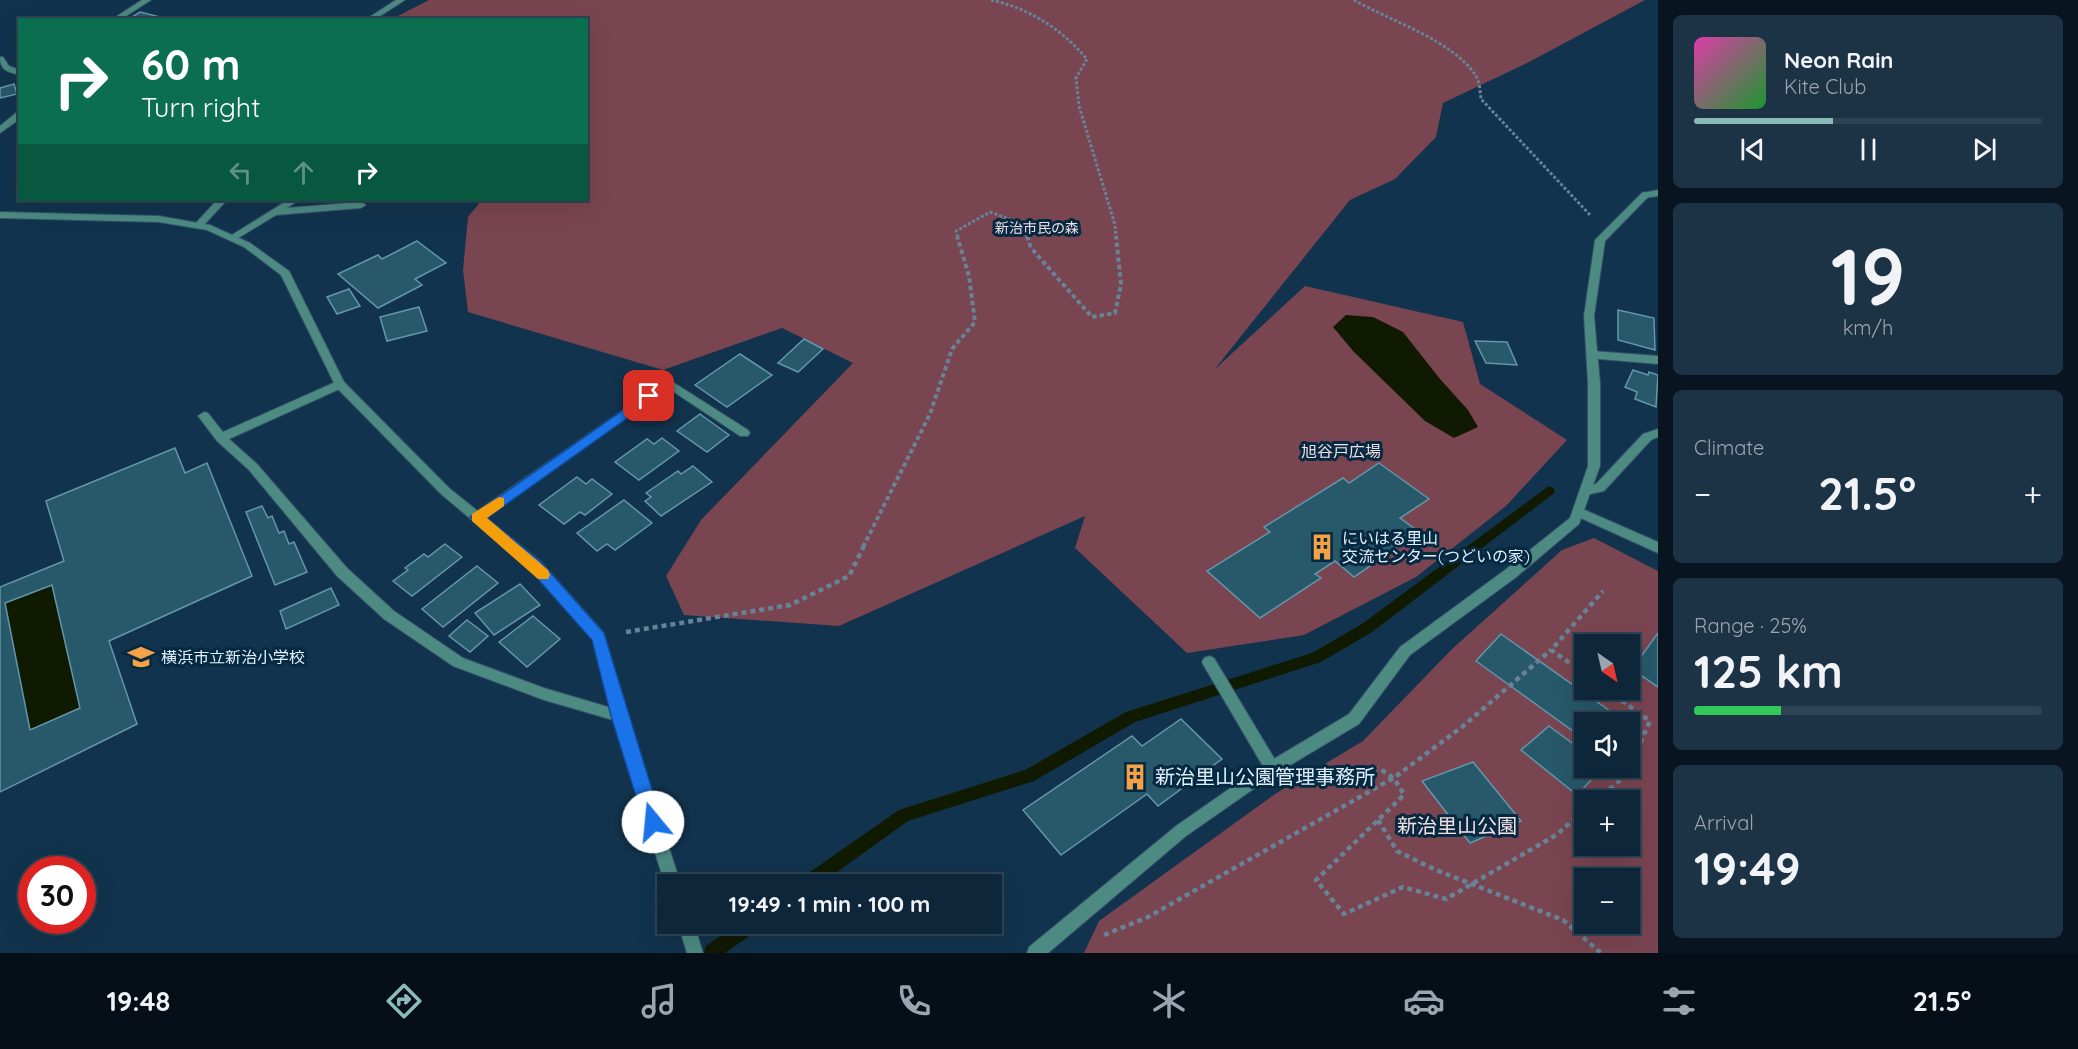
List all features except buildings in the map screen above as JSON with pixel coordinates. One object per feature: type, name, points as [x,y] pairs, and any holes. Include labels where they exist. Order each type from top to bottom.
[{"type":"street","points":[[117,18],[147,0]]},
{"type":"street","points":[[371,18],[401,0]]},
{"type":"street","points":[[0,59],[6,68],[18,72]]},
{"type":"street","points":[[0,130],[18,116]]},
{"type":"street","points":[[1035,953],[1181,831],[1272,768],[1354,719],[1405,651],[1510,574],[1575,521],[1594,466],[1589,316],[1600,240],[1652,194]]},
{"type":"street","points":[[198,226],[221,201]]},
{"type":"street","points":[[232,238],[292,201]]},
{"type":"street","points":[[276,212],[362,206]]},
{"type":"street","points":[[0,215],[159,219],[198,226],[247,245],[285,273],[340,384],[446,491],[535,565],[599,637],[620,716],[670,874]]},
{"type":"street","points":[[1592,355],[1658,360]]},
{"type":"street","points":[[477,517],[668,383],[744,433]]},
{"type":"street","points":[[221,438],[340,384]]},
{"type":"street","points":[[204,416],[221,438],[253,467],[342,572],[389,615],[458,662],[544,694],[620,716]]},
{"type":"street","points":[[1586,490],[1600,488],[1647,437],[1658,433]]},
{"type":"street","points":[[1578,512],[1658,548]]},
{"type":"street","points":[[1209,662],[1272,768]]},
{"type":"street","points":[[689,934],[695,953]]},
{"type":"path","points":[[599,637],[790,605],[849,576],[930,414],[952,349],[975,322],[969,276],[956,231],[990,212],[1023,224],[1031,248],[1092,317],[1115,313],[1121,284],[1115,225],[1079,106],[1076,78],[1087,59],[1070,38],[1041,19],[1012,3],[991,0]]},
{"type":"path","points":[[1354,0],[1432,39],[1477,77],[1481,99],[1607,233]]},
{"type":"path","points":[[1098,937],[1148,917],[1395,777],[1462,727],[1551,650],[1603,591]]},
{"type":"path","points":[[1551,650],[1574,666]]},
{"type":"path","points":[[1621,700],[1638,712]]},
{"type":"path","points":[[1640,714],[1650,721],[1640,743]]},
{"type":"path","points":[[1314,774],[1337,775],[1375,767],[1395,777],[1404,795],[1316,880],[1344,914],[1403,887],[1446,899],[1556,835],[1574,820]]},
{"type":"path","points":[[1609,790],[1623,778]]},
{"type":"path","points":[[1378,820],[1397,851],[1436,870],[1563,920],[1601,953]]},
{"type":"green space","name":"新治市民の森","points":[[429,0],[1645,0],[1529,62],[1443,103],[1436,137],[1395,179],[1350,200],[1214,370],[1305,286],[1463,322],[1480,384],[1567,440],[1506,506],[1416,577],[1304,635],[1187,653],[1075,548],[1085,516],[839,626],[684,615],[666,576],[701,520],[853,363],[782,328],[663,370],[468,312],[463,270],[468,217],[481,201],[588,201],[588,18],[394,18]]},
{"type":"green space","name":"新治里山公園","points":[[1594,538],[1658,571],[1658,953],[1084,953],[1099,921],[1275,794],[1363,741],[1452,649],[1562,550]]},
{"type":"shaded area","points":[[1346,315],[1373,317],[1403,332],[1468,410],[1478,427],[1454,438],[1425,421],[1354,352],[1333,327]]},
{"type":"shaded area","points":[[52,585],[80,708],[30,730],[5,603]]},
{"type":"waterway","points":[[821,874],[904,815],[1029,776],[1131,717],[1316,658],[1367,628],[1549,491]]},
{"type":"waterway","points":[[712,952],[738,934]]},
{"type":"slow traffic","points":[[499,502],[477,517],[535,565],[543,575]]},
{"type":"place","name":"にいはる里山 交流センター(つどいの家)","points":[[1322,547]]},
{"type":"place","name":"横浜市立新治小学校","points":[[141,657]]},
{"type":"place","name":"新治里山公園管理事務所","points":[[1135,777]]},
{"type":"route","points":[[649,396],[477,517],[535,565],[599,637],[620,716],[653,822]]},
{"type":"park label","name":"旭谷戸広場","points":[[1341,451]]}]
